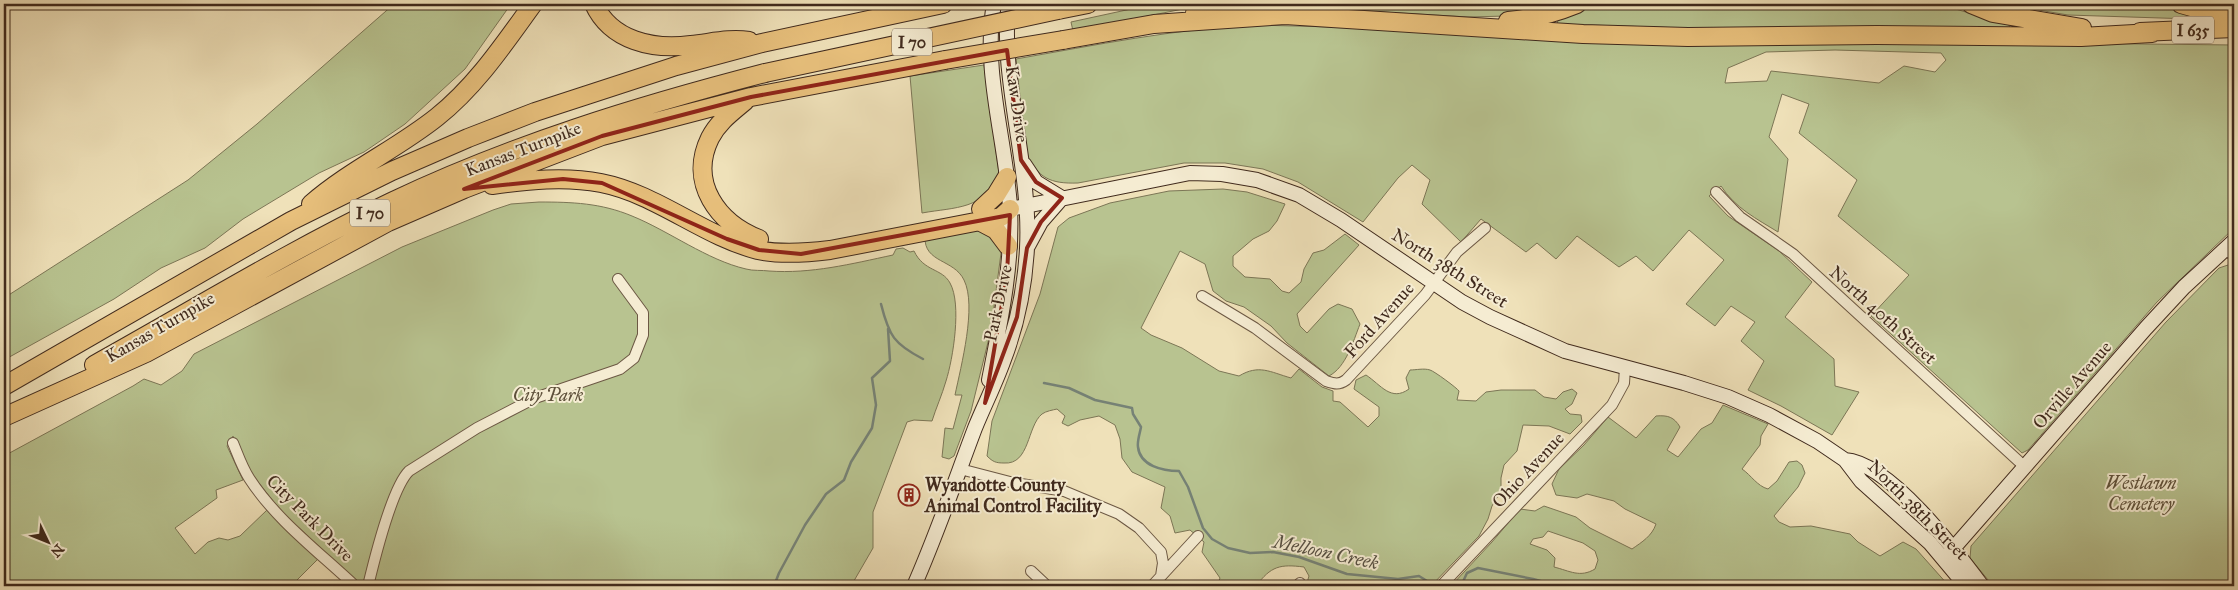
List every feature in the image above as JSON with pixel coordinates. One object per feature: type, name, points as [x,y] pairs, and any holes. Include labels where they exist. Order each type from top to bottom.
[{"type":"highway","points":[[291,221],[335,184],[407,140],[458,99],[494,58],[533,4]]},
{"type":"highway","points":[[594,4],[608,25],[629,39],[641,43],[656,46],[689,46],[733,39],[762,43]]},
{"type":"highway","name":"Kansas Turnpike","points":[[4,386],[291,221],[392,171],[534,112],[629,80],[762,43],[944,4]]},
{"type":"highway","name":"Kansas Turnpike","points":[[4,416],[277,260],[393,201],[471,167],[600,120],[683,94],[765,74],[1088,4]]},
{"type":"highway","points":[[4,416],[146,353],[388,222],[464,189],[602,136],[751,97],[1154,24],[1230,4]]},
{"type":"highway","points":[[1470,25],[1526,19],[1577,4]]},
{"type":"highway","name":"I 635","points":[[1971,4],[1992,13],[2083,29],[2152,33],[2234,28]]},
{"type":"highway","points":[[2181,4],[2234,19]]},
{"type":"highway","points":[[1154,24],[1285,15],[1470,25],[1583,34],[1688,38],[1878,35],[2081,37],[2152,33]]},
{"type":"highway","points":[[751,97],[722,121],[710,138],[705,154],[706,187],[712,203],[727,222],[742,233],[763,241],[810,244],[884,234],[971,217],[1001,217],[1018,207]]},
{"type":"highway","points":[[971,217],[996,194],[1007,177]]},
{"type":"highway","points":[[464,189],[563,178],[602,183],[635,195],[727,239],[759,250],[801,254],[830,250],[884,234]]},
{"type":"highway","points":[[971,217],[996,230],[1008,246]]},
{"type":"main road","name":"Kaw Drive","points":[[994,4],[992,66],[1007,177],[1018,207]]},
{"type":"main road","name":"Kaw Drive","points":[[1009,4],[1006,32],[1021,160],[1018,207]]},
{"type":"main road","points":[[1021,160],[1036,182],[1062,198],[1041,222],[1027,248]]},
{"type":"main road","name":"North 38th Street","points":[[1018,207],[1190,173],[1222,174],[1257,180],[1299,195],[1342,220],[1462,302],[1510,327],[1565,350],[1728,397],[1817,441],[1845,460],[1860,481],[1900,515],[1944,559],[1966,586]]},
{"type":"main road","name":"Park Drive","points":[[985,403],[998,339],[1008,246],[1018,207]]},
{"type":"main road","name":"Park Drive","points":[[914,586],[939,529],[985,403],[1003,363],[1017,317],[1027,248],[1018,207]]},
{"type":"main road","name":"Orville Avenue","points":[[1944,559],[2184,287],[2231,248]]},
{"type":"main road","name":"North 38th Street","points":[[1845,460],[1856,461],[1868,466],[1905,496],[1954,548],[1982,586]]},
{"type":"street","name":"North 40th Street","points":[[1716,192],[1740,217],[1793,254],[2025,467]]},
{"type":"street","name":"Ford Avenue","points":[[1202,296],[1255,328],[1326,381],[1335,384],[1346,380],[1425,295],[1457,252],[1484,228]]},
{"type":"street","name":"City Park Drive","points":[[368,586],[374,559],[396,494],[404,476],[409,471],[477,428],[535,398],[620,369],[634,358],[643,335],[643,313],[618,279]]},
{"type":"street","name":"Ohio Avenue","points":[[1440,586],[1612,405],[1624,383],[1625,368]]},
{"type":"street","name":"City Park Drive","points":[[233,443],[248,476],[258,491],[283,518],[355,586]]},
{"type":"street","points":[[960,469],[1010,482],[1064,491],[1119,514],[1138,528],[1161,552],[1163,563],[1161,576]]},
{"type":"street","points":[[1152,586],[1198,536]]},
{"type":"street","points":[[1031,571],[1047,586]]},
{"type":"highlighted area","points":[[1007,50],[1021,160],[1036,182],[1062,198],[1041,222],[1027,248],[1017,317],[985,403],[1007,275],[1010,215],[801,254],[759,250],[727,239],[602,183],[563,179],[464,189],[602,136],[751,97]]},
{"type":"green space","points":[[394,4],[511,4],[465,69],[405,124],[364,152],[319,173],[243,219],[205,248],[161,268],[114,299],[4,360],[4,298],[188,180],[257,124]]},
{"type":"green space","points":[[1154,4],[1208,4],[1073,31],[1071,22]]},
{"type":"green space","points":[[1556,4],[1507,16],[1468,17],[1263,5]]},
{"type":"green space","points":[[1592,4],[1939,4],[2009,25],[2011,29],[1780,31],[1557,24],[1558,20]]},
{"type":"green space","points":[[2003,4],[2167,4],[2193,15],[2192,19],[2068,15]]},
{"type":"green space","points":[[1255,25],[1874,41],[2234,45],[2234,228],[2157,302],[2028,450],[2022,453],[1871,316],[1909,275],[1838,216],[1857,180],[1799,133],[1809,104],[1782,94],[1769,137],[1788,159],[1778,232],[1740,207],[1721,186],[1709,196],[1728,216],[1779,251],[1812,282],[1785,317],[1834,359],[1835,386],[1859,392],[1832,435],[1748,390],[1764,361],[1741,341],[1755,322],[1731,306],[1715,326],[1686,304],[1724,260],[1689,230],[1653,271],[1636,256],[1619,267],[1577,236],[1556,259],[1537,243],[1526,252],[1481,219],[1461,242],[1422,204],[1430,180],[1412,165],[1398,178],[1363,222],[1298,182],[1263,169],[1225,163],[1184,163],[1078,183],[1068,183],[1052,181],[1040,174],[1035,168],[1026,153],[1016,59],[1135,38]],"holes":[[[1835,50],[1941,53],[1946,60],[1935,72],[1904,66],[1879,83],[1771,71],[1767,81],[1725,83],[1728,68],[1766,52]]]},
{"type":"green space","points":[[984,65],[999,173],[986,194],[978,200],[968,205],[922,213],[910,76]]},
{"type":"green space","points":[[1223,189],[1247,192],[1285,204],[1277,221],[1269,231],[1253,239],[1233,256],[1233,266],[1245,277],[1270,279],[1282,291],[1289,293],[1301,282],[1304,269],[1313,253],[1324,250],[1345,234],[1359,245],[1297,314],[1300,326],[1307,333],[1329,309],[1338,304],[1352,309],[1360,324],[1348,353],[1340,367],[1329,376],[1287,343],[1271,326],[1244,307],[1226,301],[1213,291],[1205,264],[1180,251],[1141,328],[1151,335],[1182,348],[1219,371],[1239,376],[1253,370],[1265,370],[1291,378],[1299,369],[1322,387],[1333,391],[1333,401],[1340,402],[1368,427],[1379,416],[1379,407],[1354,389],[1356,380],[1366,375],[1386,391],[1397,394],[1409,389],[1406,378],[1410,370],[1430,370],[1459,391],[1457,400],[1476,401],[1486,392],[1501,390],[1535,390],[1544,397],[1556,399],[1563,392],[1572,389],[1577,393],[1572,404],[1565,409],[1570,414],[1581,415],[1582,422],[1570,434],[1549,426],[1523,425],[1517,451],[1504,465],[1501,491],[1479,536],[1431,586],[1306,586],[1309,576],[1304,567],[1282,566],[1271,570],[1256,586],[1217,586],[1220,578],[1202,552],[1204,542],[1190,530],[1175,533],[1170,516],[1161,508],[1165,487],[1132,472],[1122,458],[1120,439],[1115,425],[1099,416],[1080,420],[1068,426],[1062,423],[1065,416],[1057,409],[1047,411],[1037,420],[1019,458],[1012,462],[1001,463],[993,461],[987,456],[992,421],[1040,294],[1058,227],[1069,218],[1110,203],[1169,191]]},
{"type":"green space","name":"City Park","points":[[563,202],[609,208],[646,222],[717,259],[749,270],[785,272],[831,267],[893,255],[896,249],[903,248],[910,252],[914,251],[923,263],[947,278],[954,292],[956,317],[949,371],[932,421],[914,420],[907,422],[873,512],[873,548],[851,586],[361,586],[280,510],[247,468],[233,436],[227,446],[243,480],[216,490],[217,498],[175,528],[195,554],[208,542],[219,538],[228,540],[240,536],[267,510],[318,559],[291,586],[4,586],[4,456],[144,379],[161,385],[182,371],[194,354],[402,247],[511,204]]},
{"type":"green space","points":[[980,226],[1000,244],[1001,253],[991,330],[971,411],[954,456],[949,459],[942,457],[945,428],[953,429],[962,395],[955,395],[967,336],[968,291],[964,280],[954,268],[929,252],[925,237]]},
{"type":"green space","name":"Westlawn Cemetery","points":[[2228,265],[2234,267],[2234,586],[1993,586],[1970,558],[1971,546],[2166,322],[2219,268]]},
{"type":"green space","points":[[1723,405],[1768,424],[1761,436],[1760,445],[1742,469],[1764,488],[1768,489],[1777,481],[1789,462],[1797,461],[1802,465],[1805,473],[1798,487],[1774,516],[1779,522],[1790,527],[1811,526],[1850,534],[1858,542],[1880,556],[1903,542],[1916,549],[1949,586],[1451,586],[1520,509],[1535,511],[1544,506],[1576,517],[1590,528],[1632,549],[1649,535],[1656,524],[1625,509],[1614,501],[1587,494],[1577,498],[1556,495],[1552,484],[1559,469],[1584,445],[1608,417],[1636,438],[1656,416],[1667,416],[1673,419],[1680,427],[1667,450],[1678,457],[1701,429],[1712,423]],"holes":[[[1548,531],[1583,543],[1595,551],[1598,560],[1595,569],[1585,573],[1570,572],[1554,567],[1555,558],[1547,550],[1530,544],[1533,539],[1543,537]]]},
{"type":"waterway","name":"Melloon Creek","points":[[881,304],[890,332],[894,338],[905,349],[923,359]]},
{"type":"waterway","points":[[774,586],[805,525],[826,494],[844,480],[851,462],[872,428],[876,405],[872,378],[890,361],[888,329]]},
{"type":"waterway","name":"Melloon Creek","points":[[1044,383],[1069,388],[1095,400],[1132,408],[1133,414],[1141,427],[1138,445],[1143,459],[1153,466],[1179,471],[1188,487],[1203,528],[1212,539],[1228,548],[1250,553],[1273,552],[1299,557],[1347,574],[1398,579],[1419,576],[1427,581]]},
{"type":"waterway","name":"Melloon Creek","points":[[1461,586],[1467,573],[1478,568],[1559,586]]},
{"type":"place","name":"Wyandotte County Animal Control Facility","points":[[909,495]]}]
